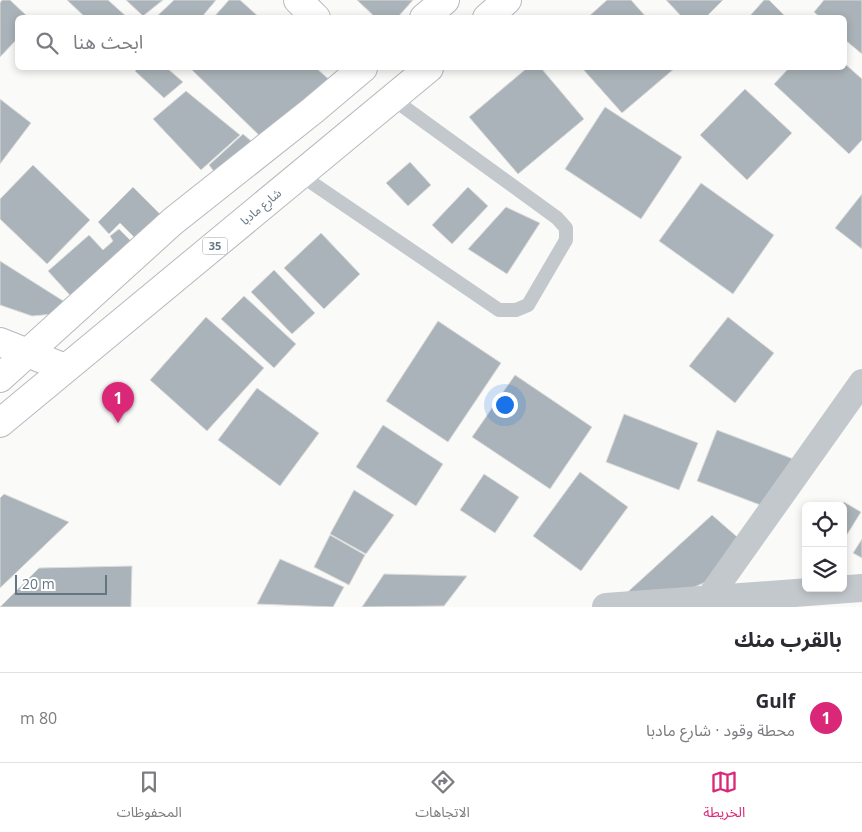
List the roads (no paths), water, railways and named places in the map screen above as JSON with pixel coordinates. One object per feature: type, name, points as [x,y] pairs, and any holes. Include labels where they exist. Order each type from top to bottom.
[{"type":"main road","points":[[298,0],[313,15]]},
{"type":"main road","points":[[428,15],[445,0]]},
{"type":"main road","points":[[490,15],[507,0]]},
{"type":"main road","points":[[0,378],[25,353],[172,222],[312,112],[362,70]]},
{"type":"main road","points":[[366,70],[393,99]]},
{"type":"main road","name":"شارع مادبا","points":[[0,423],[427,70]]},
{"type":"main road","points":[[0,342],[65,368]]},
{"type":"street","points":[[708,599],[862,382]]},
{"type":"street","points":[[606,607],[862,588]]},
{"type":"lane","points":[[299,174],[499,310],[516,310],[528,305],[566,240],[566,228],[557,218],[393,99]]},
{"type":"place","name":"Gulf","points":[[118,423]]}]
